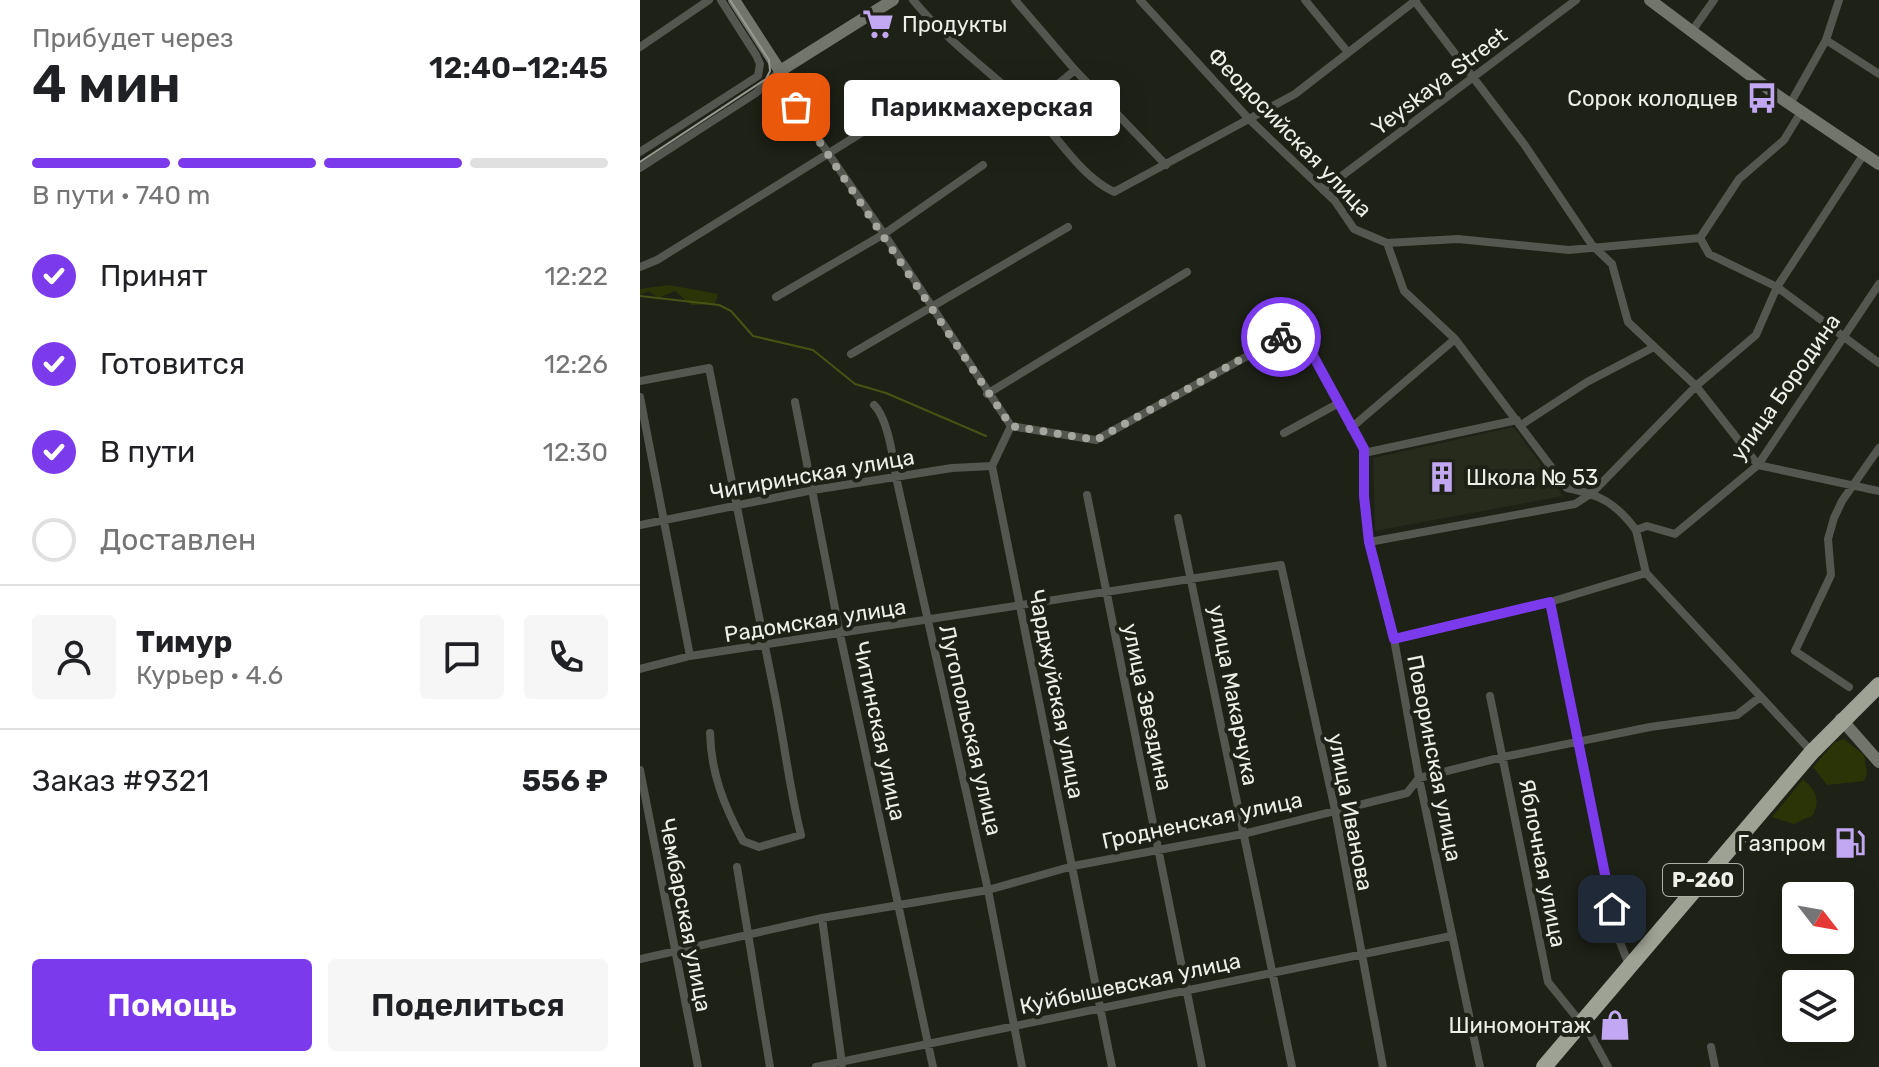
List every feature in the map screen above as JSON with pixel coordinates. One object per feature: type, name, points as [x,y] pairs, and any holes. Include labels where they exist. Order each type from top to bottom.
[{"type":"highway","name":"Р-260","points":[[1544,1067],[1812,752],[1841,719],[1879,685]]},
{"type":"highway","name":"Р-260","points":[[1530,1067],[1564,1041]]},
{"type":"street","points":[[640,168],[756,93],[780,71],[893,0]]},
{"type":"street","points":[[913,0],[971,59],[1029,108],[1098,184],[1114,192],[1295,94],[1346,50],[1415,0],[1524,144],[1592,245],[1612,264],[1628,322],[1696,386],[1758,465],[1854,483],[1879,491]]},
{"type":"street","points":[[1015,0],[1075,70],[1166,165]]},
{"type":"street","name":"Феодосийская улица","points":[[1140,0],[1248,118],[1335,201],[1354,229],[1387,243]]},
{"type":"street","points":[[1305,0],[1346,50]]},
{"type":"street","name":"Yeyskaya Street","points":[[1323,190],[1576,0]]},
{"type":"street","points":[[1650,0],[1795,108],[1879,164]]},
{"type":"street","points":[[1692,31],[1714,0]]},
{"type":"street","points":[[1839,0],[1826,40],[1784,140],[1739,179],[1700,238],[1702,246],[1717,260],[1777,287],[1879,363]]},
{"type":"street","points":[[640,47],[708,2],[727,2]]},
{"type":"street","points":[[727,2],[780,71],[781,85],[1011,426],[992,466]]},
{"type":"street","points":[[640,152],[758,76],[760,64],[727,2]]},
{"type":"street","points":[[1826,40],[1879,74]]},
{"type":"street","points":[[1029,108],[1075,70]]},
{"type":"street","points":[[640,267],[669,253],[919,97]]},
{"type":"street","points":[[1369,542],[1575,504],[1592,493],[1696,386],[1756,335],[1777,287],[1864,154]]},
{"type":"street","points":[[776,297],[884,234],[983,165]]},
{"type":"street","points":[[851,354],[932,310],[1068,227]]},
{"type":"street","points":[[1700,238],[1630,246],[1592,245],[1569,250],[1458,239],[1387,243],[1404,291],[1455,339],[1567,488],[1592,493],[1616,505],[1636,530],[1646,573],[1812,752]]},
{"type":"street","points":[[987,394],[1187,272]]},
{"type":"street","name":"улица Бородина","points":[[1636,530],[1647,526],[1675,534],[1758,465],[1879,284]]},
{"type":"street","name":"Поворинская улица","points":[[1011,426],[1096,440],[1298,328],[1364,453],[1369,542],[1394,639],[1419,778],[1480,1067]]},
{"type":"street","points":[[1351,428],[1455,339]]},
{"type":"street","points":[[1364,453],[1519,422],[1654,347]]},
{"type":"street","points":[[640,381],[709,368],[765,647],[788,783],[801,835],[759,847],[743,841],[724,805],[711,753],[710,733]]},
{"type":"street","points":[[640,397],[661,519],[690,656]]},
{"type":"street","name":"Читинская улица","points":[[795,402],[840,634],[933,1067]]},
{"type":"street","points":[[1284,433],[1339,403]]},
{"type":"street","name":"Лугопольская улица","points":[[874,405],[884,420],[894,453],[896,477],[988,890],[1022,1067]]},
{"type":"street","points":[[1849,687],[1795,651],[1796,641],[1831,575],[1828,539],[1842,501],[1879,448]]},
{"type":"street","name":"Чигиринская улица","points":[[640,525],[813,490],[992,466]]},
{"type":"street","name":"Чарджуйская улица","points":[[992,466],[1112,1067]]},
{"type":"street","name":"улица Звездина","points":[[1087,495],[1202,1067]]},
{"type":"street","name":"улица Макарчука","points":[[1178,518],[1292,1067]]},
{"type":"street","name":"Радомская улица","points":[[640,669],[690,656],[765,647],[1281,565]]},
{"type":"street","name":"улица Иванова","points":[[1281,565],[1335,810],[1383,1067]]},
{"type":"street","points":[[1394,639],[1550,602],[1646,573]]},
{"type":"street","points":[[1550,602],[1618,937],[1629,965]]},
{"type":"street","name":"Яблочная улица","points":[[1490,696],[1548,982],[1580,1023],[1608,1067]]},
{"type":"street","name":"Гродненская улица","points":[[640,959],[822,918],[988,890],[1073,866],[1159,848],[1243,834],[1407,793],[1419,778],[1503,757],[1578,740],[1737,715],[1760,697]]},
{"type":"street","points":[[1841,719],[1879,762]]},
{"type":"street","name":"Чембарская улица","points":[[640,770],[644,812],[698,1067]]},
{"type":"street","points":[[737,867],[770,1067]]},
{"type":"street","points":[[822,918],[842,1064]]},
{"type":"street","name":"Куйбышевская улица","points":[[816,1067],[1451,936]]},
{"type":"street","points":[[1711,1047],[1715,1067]]},
{"type":"shaded area","points":[[1514,427],[1563,496],[1375,531],[1373,458]]},
{"type":"green space","points":[[669,285],[718,294],[715,304],[691,305],[675,291],[658,298],[649,291],[640,295],[640,289]]},
{"type":"green space","points":[[1844,739],[1864,755],[1867,774],[1864,781],[1827,785],[1813,767],[1835,742]]},
{"type":"green space","points":[[1803,779],[1816,795],[1813,815],[1794,824],[1772,817]]},
{"type":"waterway","points":[[640,296],[719,305],[731,311],[753,336],[813,350],[855,384],[886,393],[986,436]]},
{"type":"tram line","points":[[640,162],[766,79],[770,71],[769,60],[730,0]]},
{"type":"way so far","points":[[796,107],[1011,426],[1096,440],[1281,337]]},
{"type":"place","name":"Продукты","points":[[878,24]]},
{"type":"place","name":"Сорок колодцев","points":[[1762,98]]},
{"type":"place","name":"Парикмахерская","points":[[796,107]]},
{"type":"place","name":"Школа № 53","points":[[1442,477]]},
{"type":"place","name":"Газпром","points":[[1850,843]]},
{"type":"place","name":"Шиномонтаж","points":[[1615,1025]]},
{"type":"route","points":[[1281,337],[1298,328],[1364,449],[1364,496],[1369,542],[1394,639],[1550,602],[1612,909]]}]
